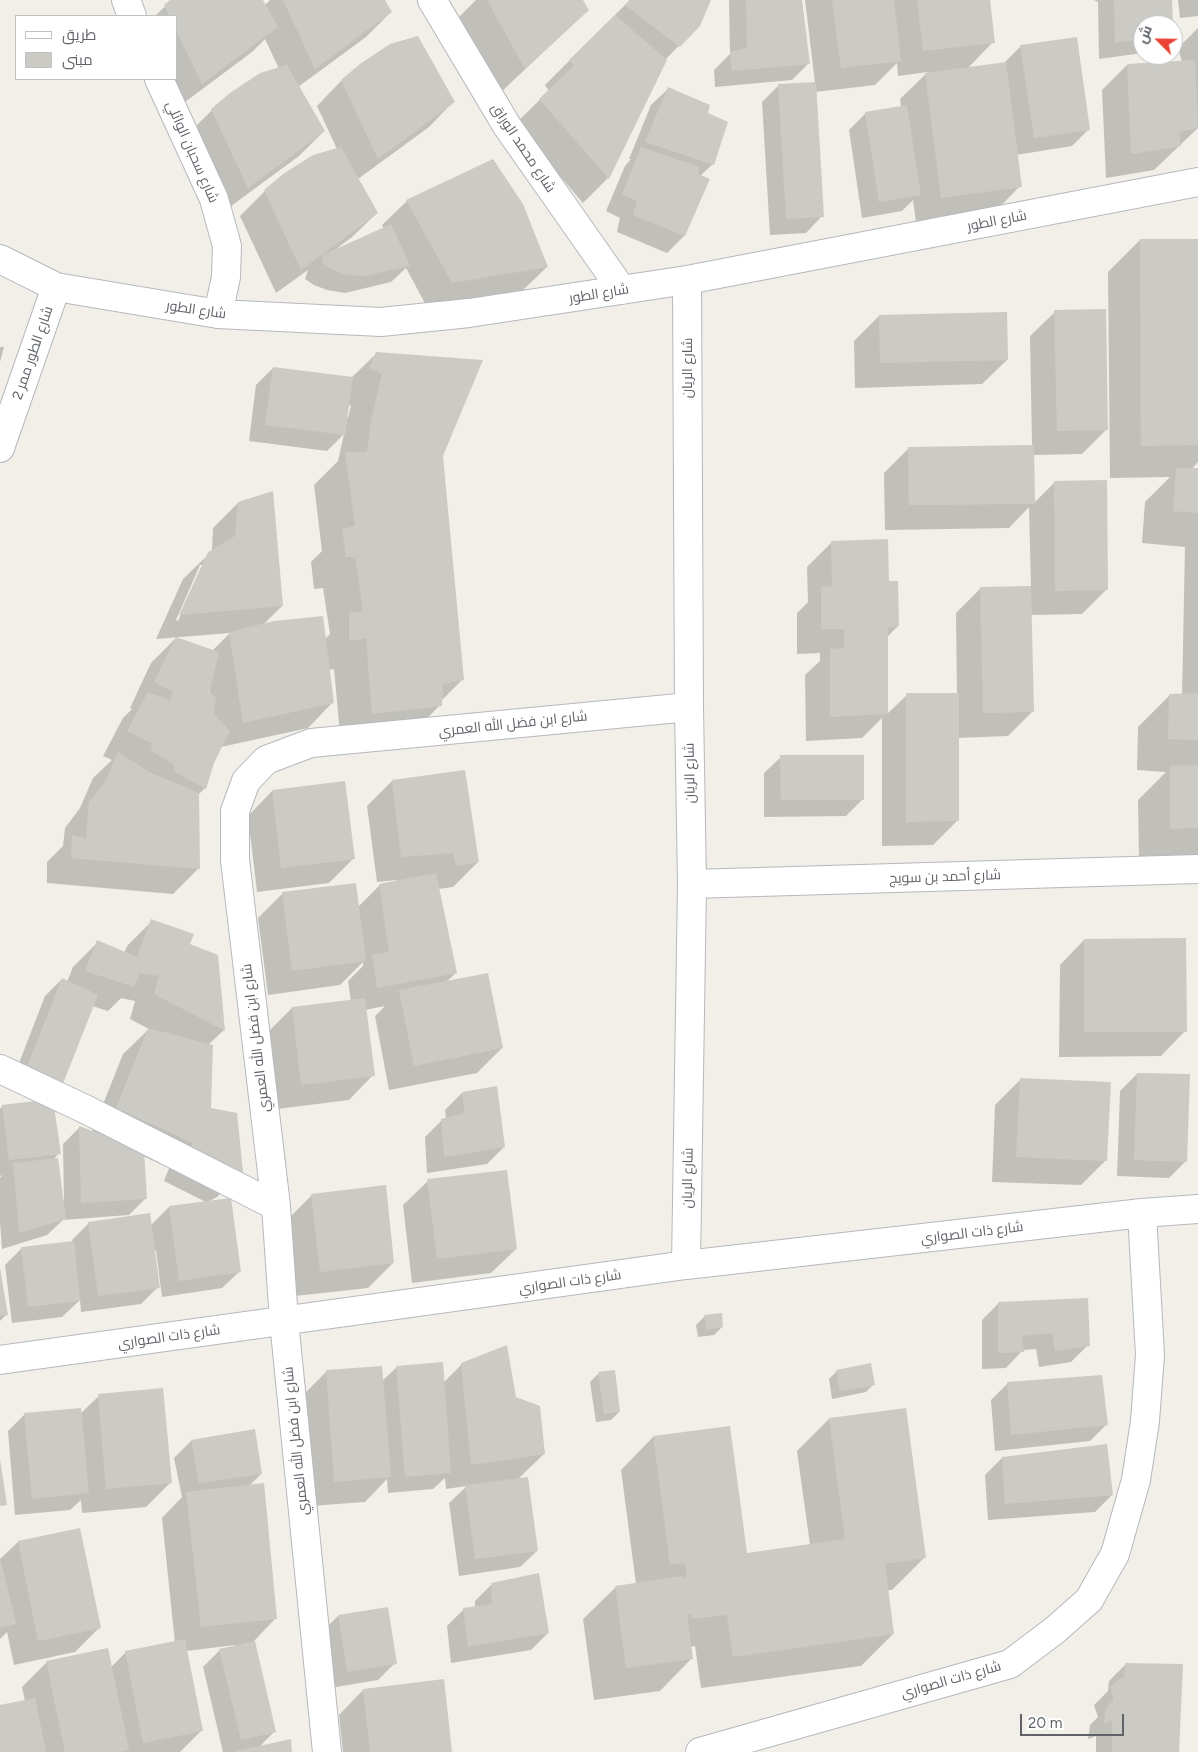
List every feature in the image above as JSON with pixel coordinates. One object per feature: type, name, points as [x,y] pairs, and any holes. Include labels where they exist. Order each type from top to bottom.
[{"type":"street","points":[[126,0],[132,15]]},
{"type":"street","name":"شارع محمد الوراق","points":[[432,0],[507,126],[622,290]]},
{"type":"street","name":"شارع سحبان الوائلي","points":[[160,80],[214,199],[227,246],[226,277],[218,314]]},
{"type":"street","name":"شارع الطور","points":[[0,259],[56,287],[218,314],[381,322],[469,313],[687,280],[1198,182]]},
{"type":"street","name":"شارع الريان","points":[[686,1266],[692,884],[689,707],[687,280]]},
{"type":"street","name":"شارع الطور ممر 2","points":[[0,448],[56,287]]},
{"type":"street","name":"شارع ابن فضل الله العمري","points":[[327,1752],[284,1321],[276,1206],[235,860],[235,811],[246,782],[266,760],[311,743],[689,707]]},
{"type":"street","name":"شارع أحمد بن سويج","points":[[692,884],[1198,869]]},
{"type":"street","points":[[0,1069],[87,1110],[276,1206]]},
{"type":"street","name":"شارع ذات الصواري","points":[[0,1360],[686,1266],[1142,1213],[1198,1209]]},
{"type":"street","name":"شارع ذات الصواري","points":[[700,1752],[1010,1664],[1055,1630],[1090,1600],[1115,1554],[1136,1480],[1145,1421],[1150,1355],[1142,1213]]},
{"type":"building","points":[[170,0],[263,0],[278,27],[202,84],[178,34],[178,15],[169,15],[164,5]]},
{"type":"building","points":[[283,0],[385,0],[392,12],[315,69]]},
{"type":"building","points":[[487,0],[583,0],[589,10],[525,69]]},
{"type":"building","points":[[630,0],[711,0],[700,26],[680,47],[625,5]]},
{"type":"building","points":[[746,0],[802,0],[810,64],[732,71],[730,52],[747,48]]},
{"type":"building","points":[[832,0],[894,0],[901,61],[841,68]]},
{"type":"building","points":[[917,0],[990,0],[995,43],[923,51]]},
{"type":"building","points":[[1114,0],[1172,0],[1173,15],[1133,15],[1133,40],[1115,43]]},
{"type":"building","points":[[615,15],[667,60],[609,179],[539,99],[574,66],[569,60]]},
{"type":"building","points":[[418,36],[455,102],[378,159],[341,80],[360,64],[390,44]]},
{"type":"building","points":[[1077,37],[1090,130],[1034,138],[1020,45]]},
{"type":"building","points":[[1195,60],[1198,128],[1179,132],[1181,146],[1131,154],[1127,64],[1183,65],[1183,61]]},
{"type":"building","points":[[1006,62],[1022,187],[941,198],[925,73]]},
{"type":"building","points":[[287,65],[325,131],[248,188],[211,109],[230,93],[260,73]]},
{"type":"building","points":[[816,82],[824,217],[786,219],[778,84]]},
{"type":"building","points":[[668,87],[710,105],[708,113],[728,122],[714,165],[645,142]]},
{"type":"building","points":[[907,105],[921,195],[879,202],[865,112]]},
{"type":"building","points":[[341,147],[378,213],[301,270],[264,190],[283,174],[313,155]]},
{"type":"building","points":[[641,147],[699,167],[698,174],[710,179],[685,236],[633,215],[637,201],[622,194]]},
{"type":"building","points":[[493,159],[523,204],[548,267],[452,283],[406,200]]},
{"type":"building","points":[[391,224],[410,266],[363,276],[344,274],[331,269],[322,262],[323,255]]},
{"type":"building","points":[[1140,239],[1198,239],[1198,445],[1141,446]]},
{"type":"building","points":[[1106,309],[1108,430],[1057,431],[1054,310]]},
{"type":"building","points":[[1007,312],[1008,360],[880,363],[879,315]]},
{"type":"building","points":[[376,352],[483,360],[443,456],[464,680],[443,684],[442,706],[372,714],[366,638],[349,641],[349,613],[363,611],[355,557],[346,557],[342,529],[355,526],[345,452],[367,452],[371,421],[382,374],[369,368]]},
{"type":"building","points":[[273,367],[353,377],[345,435],[265,425]]},
{"type":"building","points":[[1034,445],[1035,504],[909,505],[908,447]]},
{"type":"building","points":[[1176,468],[1198,468],[1198,513],[1173,511]]},
{"type":"building","points":[[1107,480],[1108,590],[1055,591],[1054,481]]},
{"type":"building","points":[[273,491],[283,606],[179,615],[208,552],[235,536],[238,502]]},
{"type":"building","points":[[888,539],[889,581],[898,581],[899,626],[888,627],[888,714],[830,717],[830,649],[844,648],[844,629],[821,629],[821,587],[832,586],[831,541]]},
{"type":"building","points":[[1031,586],[1034,712],[983,713],[980,587]]},
{"type":"building","points":[[323,616],[334,703],[243,723],[229,632],[274,621]]},
{"type":"building","points":[[176,637],[219,652],[209,693],[216,697],[214,714],[230,731],[214,763],[206,789],[175,772],[174,765],[150,750],[153,744],[127,731],[148,692],[170,700],[173,692],[154,682]]},
{"type":"building","points":[[906,693],[959,693],[959,821],[906,822]]},
{"type":"building","points":[[1198,693],[1198,740],[1168,739],[1169,694]]},
{"type":"building","points":[[118,752],[149,772],[199,793],[200,869],[71,858],[72,835],[86,838],[89,802],[105,782]]},
{"type":"building","points":[[780,755],[864,755],[864,800],[781,800]]},
{"type":"building","points":[[1198,765],[1198,828],[1170,829],[1170,766]]},
{"type":"building","points":[[465,770],[479,862],[456,866],[453,853],[401,857],[392,780]]},
{"type":"building","points":[[345,781],[355,859],[281,868],[272,790]]},
{"type":"building","points":[[436,873],[457,973],[377,988],[372,955],[389,952],[379,884]]},
{"type":"building","points":[[356,883],[366,961],[292,971],[282,892]]},
{"type":"building","points":[[151,919],[194,934],[190,944],[218,955],[225,1031],[154,994],[159,976],[140,973],[134,987],[85,971],[97,940],[137,957]]},
{"type":"building","points":[[1186,938],[1187,1032],[1084,1032],[1084,939]]},
{"type":"building","points":[[488,973],[503,1048],[414,1066],[399,990]]},
{"type":"building","points":[[62,978],[98,995],[62,1086],[25,1072]]},
{"type":"building","points":[[365,998],[375,1076],[301,1085],[292,1007]]},
{"type":"building","points":[[148,1028],[213,1045],[211,1108],[237,1113],[243,1172],[232,1178],[188,1156],[193,1143],[116,1108]]},
{"type":"building","points":[[1137,1073],[1190,1074],[1187,1162],[1134,1160]]},
{"type":"building","points":[[1020,1078],[1111,1082],[1107,1161],[1016,1157]]},
{"type":"building","points":[[497,1086],[505,1147],[444,1157],[441,1119],[465,1113],[462,1092]]},
{"type":"building","points":[[53,1099],[61,1154],[9,1160],[2,1105]]},
{"type":"building","points":[[79,1126],[144,1150],[147,1199],[81,1203]]},
{"type":"building","points":[[58,1158],[66,1219],[19,1233],[13,1163]]},
{"type":"building","points":[[507,1170],[517,1249],[437,1259],[427,1179]]},
{"type":"building","points":[[386,1185],[394,1263],[320,1272],[311,1194]]},
{"type":"building","points":[[231,1198],[241,1272],[179,1281],[169,1206]]},
{"type":"building","points":[[150,1213],[160,1288],[98,1296],[88,1222]]},
{"type":"building","points":[[74,1241],[80,1301],[28,1307],[21,1247]]},
{"type":"building","points":[[0,1268],[8,1315],[0,1316]]},
{"type":"building","points":[[1088,1298],[1090,1346],[1055,1351],[1052,1333],[1022,1336],[1024,1352],[998,1353],[998,1302]]},
{"type":"building","points":[[722,1313],[723,1327],[706,1330],[704,1315]]},
{"type":"building","points":[[507,1345],[516,1397],[540,1406],[545,1454],[471,1465],[461,1363]]},
{"type":"building","points":[[443,1362],[451,1473],[405,1477],[396,1366]]},
{"type":"building","points":[[871,1363],[875,1385],[840,1391],[836,1370]]},
{"type":"building","points":[[382,1366],[391,1477],[334,1482],[326,1370]]},
{"type":"building","points":[[615,1370],[620,1412],[604,1414],[598,1372]]},
{"type":"building","points":[[1102,1375],[1108,1425],[1011,1435],[1007,1382]]},
{"type":"building","points":[[163,1388],[172,1483],[106,1489],[98,1394]]},
{"type":"building","points":[[81,1408],[89,1493],[32,1499],[24,1413]]},
{"type":"building","points":[[906,1408],[926,1558],[885,1564],[894,1634],[733,1657],[727,1615],[692,1619],[691,1614],[687,1615],[693,1659],[626,1668],[615,1586],[683,1576],[683,1578],[687,1578],[685,1563],[670,1565],[653,1436],[730,1426],[747,1553],[845,1539],[829,1418]]},
{"type":"building","points":[[255,1429],[262,1474],[199,1483],[191,1440]]},
{"type":"building","points":[[1107,1444],[1113,1495],[1005,1504],[1002,1457]]},
{"type":"building","points":[[0,1459],[7,1505],[0,1506]]},
{"type":"building","points":[[528,1477],[538,1551],[475,1559],[465,1485]]},
{"type":"building","points":[[264,1483],[277,1619],[201,1627],[186,1492]]},
{"type":"building","points":[[80,1528],[101,1628],[38,1641],[18,1541]]},
{"type":"building","points":[[0,1557],[16,1624],[0,1628]]},
{"type":"building","points":[[539,1573],[549,1633],[468,1647],[463,1608],[492,1604],[491,1583]]},
{"type":"building","points":[[388,1607],[397,1664],[347,1672],[338,1615]]},
{"type":"building","points":[[185,1639],[203,1731],[143,1743],[125,1651]]},
{"type":"building","points":[[255,1641],[276,1732],[241,1740],[219,1649]]},
{"type":"building","points":[[108,1648],[129,1750],[120,1752],[65,1752],[46,1661]]},
{"type":"building","points":[[1125,1663],[1183,1664],[1179,1752],[1112,1752],[1112,1720],[1104,1724],[1106,1707],[1114,1700],[1110,1687],[1124,1676]]},
{"type":"building","points":[[444,1679],[452,1752],[370,1752],[363,1689]]},
{"type":"building","points":[[35,1698],[46,1752],[0,1752],[0,1705]]},
{"type":"building","points":[[291,1739],[292,1752],[236,1752],[236,1751]]}]
